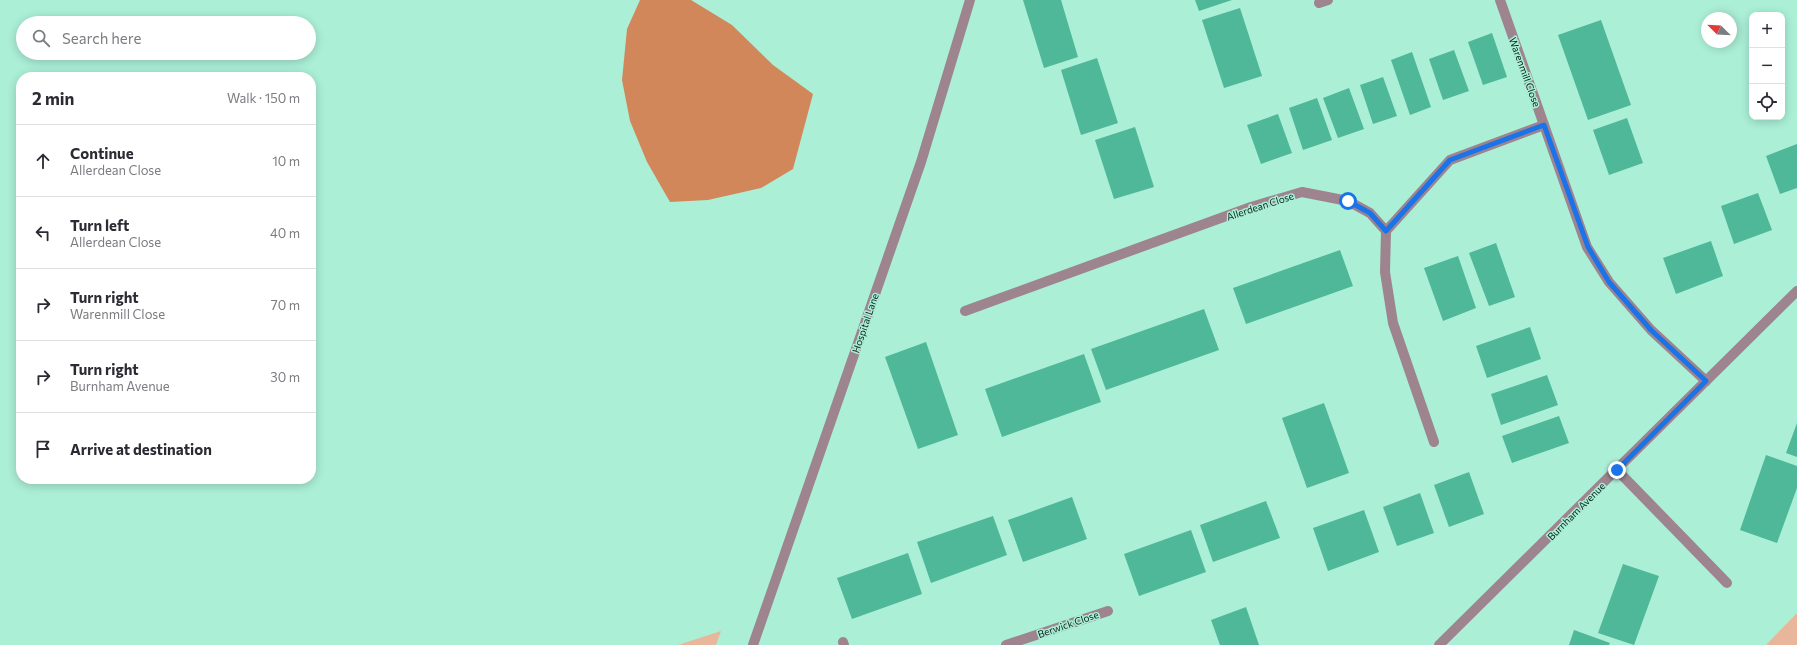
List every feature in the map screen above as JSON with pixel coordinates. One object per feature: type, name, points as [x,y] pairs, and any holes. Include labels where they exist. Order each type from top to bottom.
[{"type":"street","name":"Hospital Lane","points":[[753,645],[920,162],[970,0]]},
{"type":"street","name":"Warenmill Close","points":[[1500,0],[1588,247],[1609,282],[1651,330],[1706,381]]},
{"type":"street","points":[[1434,442],[1393,323],[1385,272],[1386,231],[1450,160],[1544,125]]},
{"type":"street","name":"Allerdean Close","points":[[965,311],[1251,207],[1302,192],[1348,201],[1370,213],[1386,231]]},
{"type":"street","name":"Burnham Avenue","points":[[1440,645],[1797,291]]},
{"type":"street","points":[[1617,470],[1727,583]]},
{"type":"street","name":"Berwick Close","points":[[1006,645],[1108,611]]},
{"type":"shaded area","points":[[640,0],[691,0],[732,25],[773,65],[813,94],[793,169],[761,188],[708,200],[670,202],[647,162],[630,121],[622,80],[627,29]]},
{"type":"shaded area","points":[[1797,613],[1797,645],[1766,645]]},
{"type":"shaded area","points":[[721,631],[716,645],[678,645]]},
{"type":"building","points":[[1023,0],[1061,0],[1078,57],[1044,68]]},
{"type":"building","points":[[1195,0],[1232,0],[1199,11]]},
{"type":"building","points":[[1240,8],[1262,76],[1224,88],[1202,20]]},
{"type":"building","points":[[1601,20],[1631,105],[1588,120],[1558,35]]},
{"type":"building","points":[[1492,33],[1507,77],[1483,85],[1468,42]]},
{"type":"building","points":[[1454,50],[1469,91],[1443,100],[1429,59]]},
{"type":"building","points":[[1412,52],[1431,107],[1410,115],[1391,60]]},
{"type":"building","points":[[1097,58],[1118,123],[1081,135],[1061,70]]},
{"type":"building","points":[[1383,77],[1397,116],[1373,124],[1360,85]]},
{"type":"building","points":[[1349,88],[1364,129],[1338,138],[1323,98]]},
{"type":"building","points":[[1317,98],[1332,140],[1303,150],[1289,108]]},
{"type":"building","points":[[1278,114],[1292,153],[1261,164],[1247,125]]},
{"type":"building","points":[[1627,118],[1643,163],[1609,175],[1593,130]]},
{"type":"building","points":[[1135,127],[1154,187],[1114,199],[1095,140]]},
{"type":"building","points":[[1797,144],[1797,188],[1780,194],[1766,156]]},
{"type":"building","points":[[1758,193],[1772,230],[1734,244],[1721,206]]},
{"type":"building","points":[[1711,241],[1723,276],[1676,294],[1663,258]]},
{"type":"building","points":[[1496,243],[1515,297],[1489,306],[1469,253]]},
{"type":"building","points":[[1340,250],[1353,286],[1246,324],[1233,288]]},
{"type":"building","points":[[1458,256],[1476,308],[1443,321],[1424,268]]},
{"type":"building","points":[[1204,309],[1219,350],[1106,390],[1091,349]]},
{"type":"building","points":[[1530,327],[1541,359],[1487,378],[1476,346]]},
{"type":"building","points":[[926,342],[958,435],[918,449],[885,357]]},
{"type":"building","points":[[1084,354],[1101,402],[1002,437],[985,389]]},
{"type":"building","points":[[1547,375],[1558,405],[1501,425],[1491,394]]},
{"type":"building","points":[[1324,403],[1349,473],[1307,488],[1282,418]]},
{"type":"building","points":[[1559,416],[1569,443],[1512,463],[1502,436]]},
{"type":"building","points":[[1797,423],[1797,457],[1786,453]]},
{"type":"building","points":[[1766,455],[1797,466],[1797,488],[1777,543],[1740,530]]},
{"type":"building","points":[[1469,472],[1484,514],[1449,527],[1434,485]]},
{"type":"building","points":[[1420,493],[1434,533],[1397,546],[1383,507]]},
{"type":"building","points":[[1072,497],[1087,539],[1023,562],[1008,520]]},
{"type":"building","points":[[1266,501],[1280,538],[1213,562],[1200,525]]},
{"type":"building","points":[[1364,510],[1379,552],[1328,571],[1313,528]]},
{"type":"building","points":[[993,516],[1007,555],[931,583],[917,542]]},
{"type":"building","points":[[1191,530],[1206,572],[1139,596],[1124,554]]},
{"type":"building","points":[[908,553],[922,594],[852,619],[837,578]]},
{"type":"building","points":[[1623,564],[1659,576],[1634,645],[1598,633]]},
{"type":"building","points":[[1246,607],[1259,645],[1220,645],[1211,620]]},
{"type":"building","points":[[1574,630],[1610,643],[1609,645],[1569,645]]},
{"type":"route","points":[[1348,201],[1370,213],[1386,231],[1450,160],[1544,125],[1588,247],[1609,282],[1651,330],[1706,381],[1617,470]]}]
